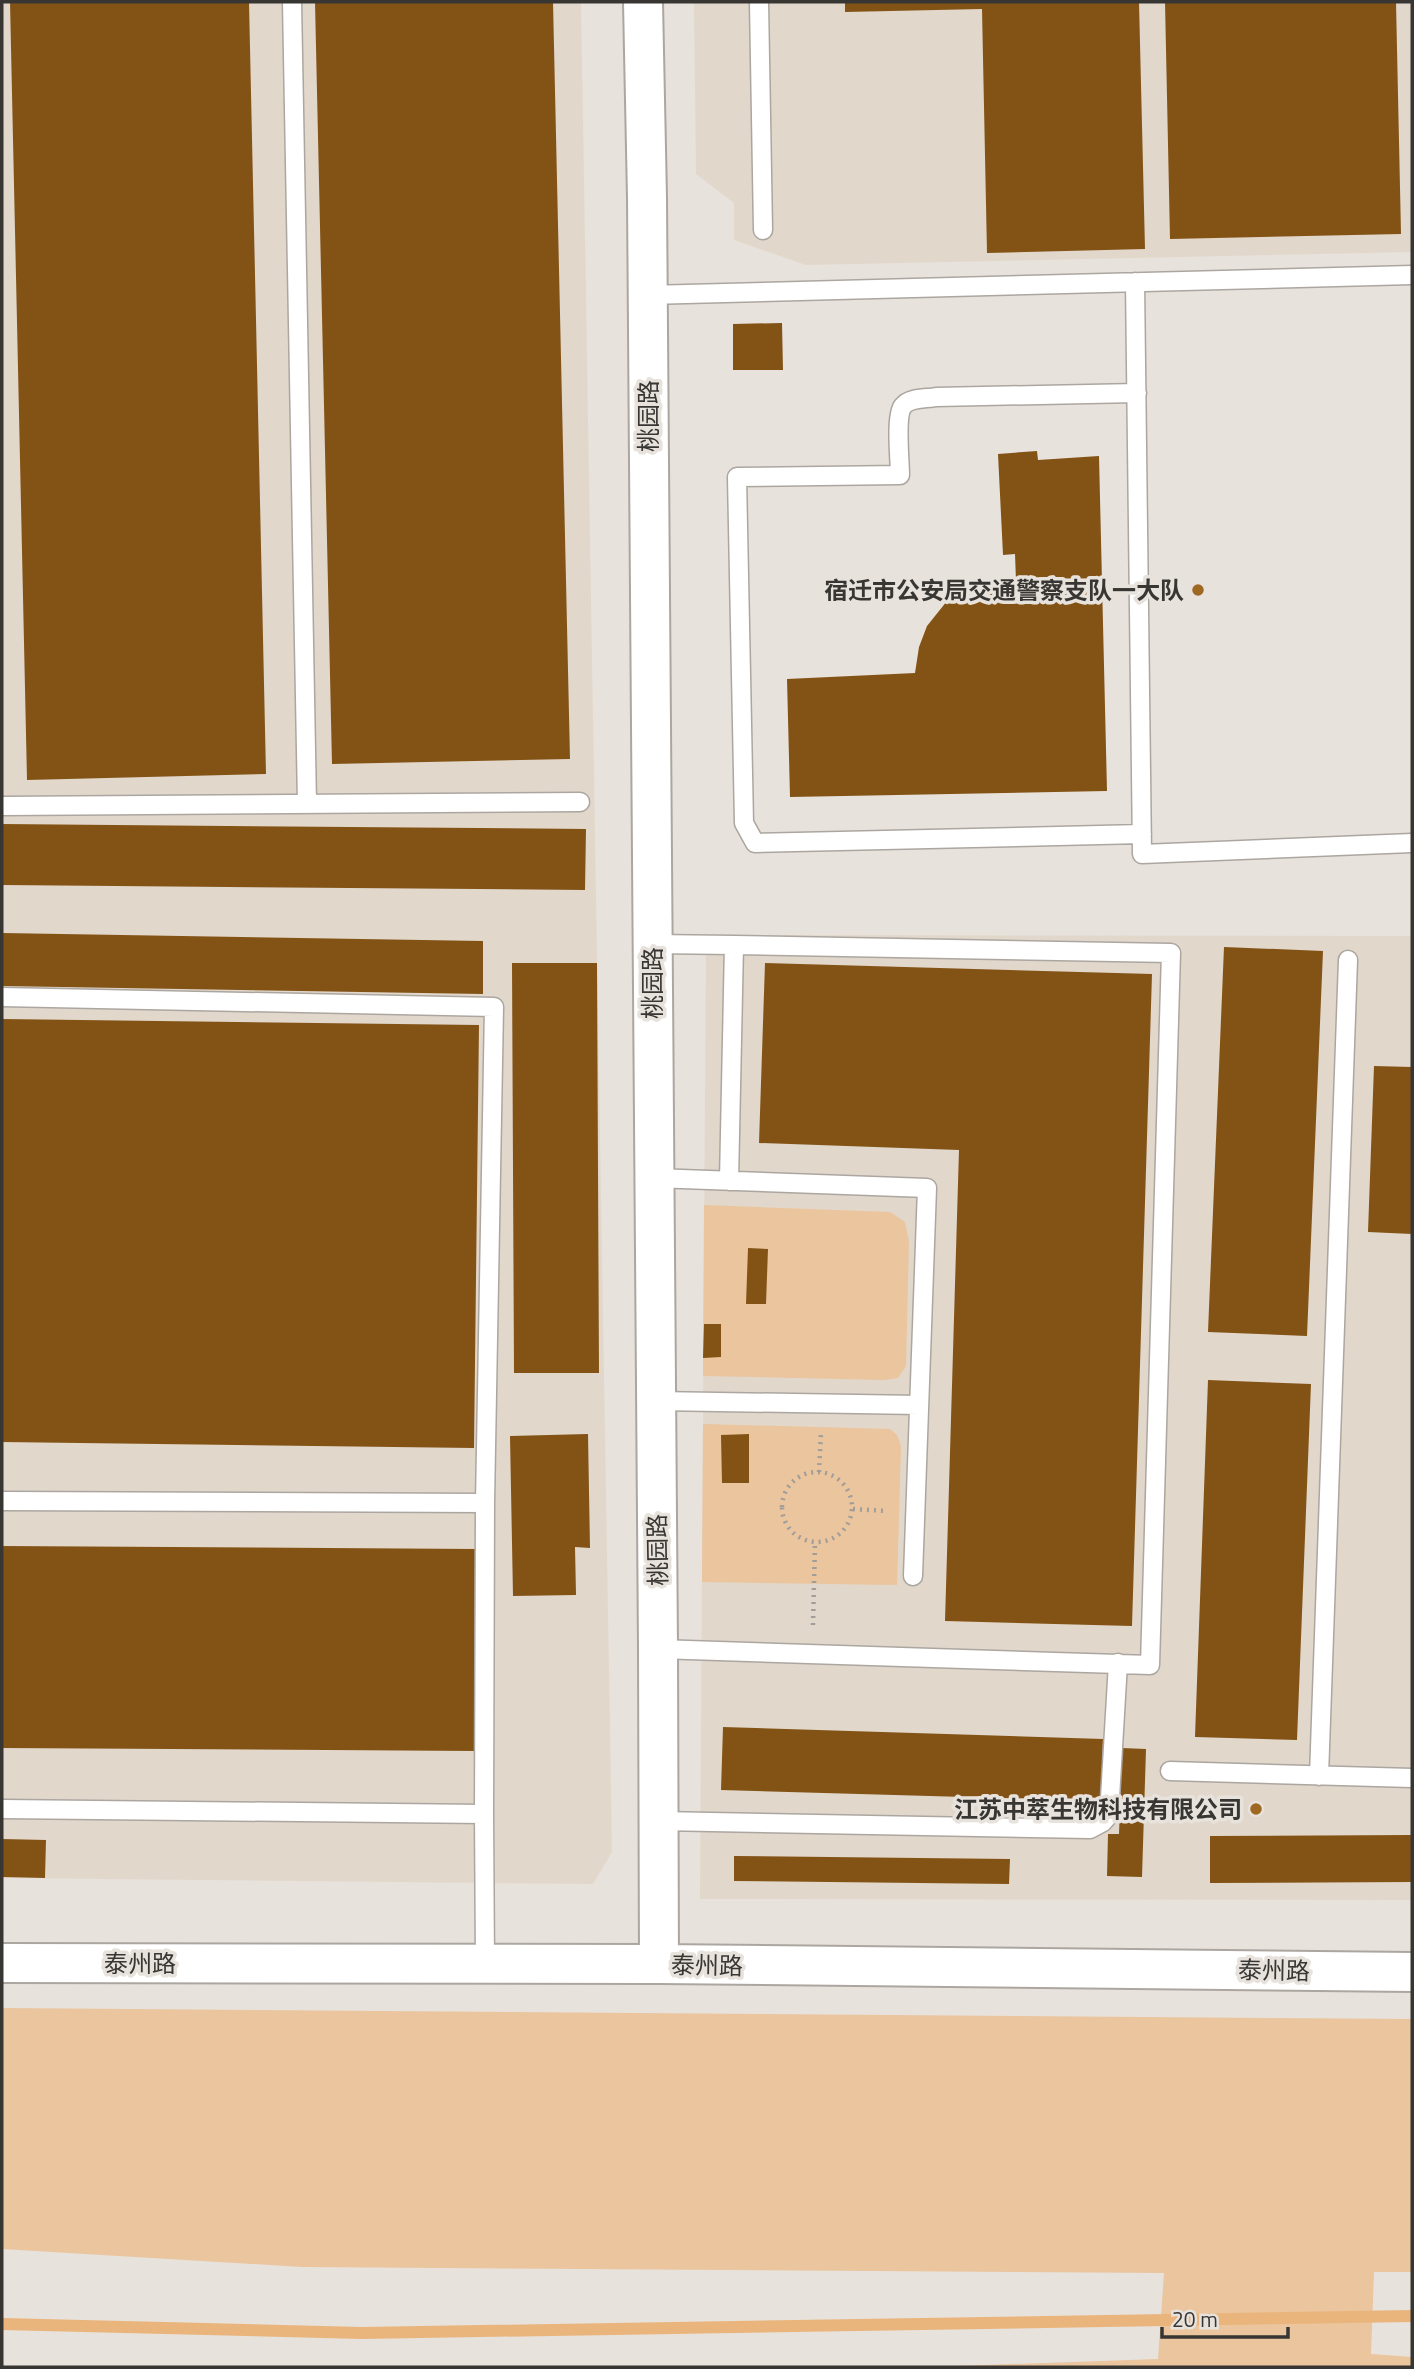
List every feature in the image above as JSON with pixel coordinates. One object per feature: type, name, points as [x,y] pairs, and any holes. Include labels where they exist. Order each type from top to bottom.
[{"type":"street","name":"桃园路","points":[[643,2],[648,295],[659,1964]]},
{"type":"street","name":"泰州路","points":[[2,1963],[659,1964],[1412,1972]]},
{"type":"lane","points":[[292,2],[306,804]]},
{"type":"lane","points":[[760,2],[763,230]]},
{"type":"lane","points":[[648,295],[1412,275]]},
{"type":"lane","points":[[1135,282],[1142,854],[1412,843]]},
{"type":"lane","points":[[1137,393],[936,397],[913,400],[903,406],[899,417],[900,475],[737,477],[744,823],[755,843],[1142,834]]},
{"type":"lane","points":[[2,806],[580,802]]},
{"type":"lane","points":[[652,944],[1171,953],[1150,1665],[659,1649]]},
{"type":"lane","points":[[729,1181],[734,945]]},
{"type":"lane","points":[[1319,1776],[1348,960]]},
{"type":"lane","points":[[2,996],[494,1007],[485,1503],[485,1964]]},
{"type":"lane","points":[[654,1178],[927,1188],[913,1576]]},
{"type":"lane","points":[[656,1401],[919,1405]]},
{"type":"lane","points":[[2,1501],[485,1503]]},
{"type":"lane","points":[[659,1821],[1090,1829],[1110,1815],[1118,1663]]},
{"type":"lane","points":[[1170,1772],[1412,1778]]},
{"type":"lane","points":[[2,1809],[484,1814]]},
{"type":"path","points":[[820,1472],[823,1404]]},
{"type":"path","points":[[820,1472],[837,1477],[846,1486],[853,1509],[847,1526],[838,1536],[815,1543],[795,1535],[787,1526],[782,1515],[782,1502],[788,1487],[796,1479],[807,1473],[820,1472]]},
{"type":"path","points":[[813,1654],[815,1543]]},
{"type":"shaded area","points":[[2,2],[581,2],[612,1852],[593,1884],[2,1878]]},
{"type":"shaded area","points":[[694,2],[1412,2],[1412,252],[806,265],[734,240],[734,203],[696,174]]},
{"type":"shaded area","points":[[706,935],[1412,936],[1412,1900],[700,1899]]},
{"type":"shaded area","points":[[704,1205],[890,1212],[905,1222],[909,1242],[906,1366],[898,1378],[884,1380],[703,1376]]},
{"type":"shaded area","points":[[703,1424],[890,1429],[897,1435],[901,1446],[897,1585],[702,1582]]},
{"type":"shaded area","points":[[2,2008],[1412,2019],[1412,2272],[1374,2272],[1371,2354],[1412,2357],[1412,2367],[927,2367],[1158,2359],[1164,2273],[302,2267],[2,2249]]},
{"type":"building","points":[[10,2],[249,2],[266,774],[27,780]]},
{"type":"building","points":[[315,2],[553,2],[570,759],[332,764]]},
{"type":"building","points":[[845,2],[1139,2],[1145,249],[987,253],[982,9],[845,12]]},
{"type":"building","points":[[1165,2],[1396,2],[1401,234],[1170,239]]},
{"type":"building","points":[[782,323],[783,370],[733,370],[733,324]]},
{"type":"building","points":[[1037,451],[1038,460],[1099,456],[1107,791],[790,797],[787,679],[915,673],[919,647],[927,626],[947,601],[976,584],[1016,581],[1015,554],[1003,555],[998,454]]},
{"type":"building","points":[[2,824],[586,829],[585,890],[2,885]]},
{"type":"building","points":[[2,933],[483,941],[483,994],[2,986]]},
{"type":"building","points":[[1224,947],[1323,951],[1307,1336],[1208,1332]]},
{"type":"building","points":[[512,963],[597,963],[599,1373],[514,1373]]},
{"type":"building","points":[[765,963],[1152,974],[1132,1626],[945,1621],[959,1150],[759,1143]]},
{"type":"building","points":[[2,1019],[479,1025],[474,1448],[2,1442]]},
{"type":"building","points":[[1374,1066],[1412,1067],[1412,1234],[1368,1232]]},
{"type":"building","points":[[748,1248],[768,1249],[766,1304],[746,1304]]},
{"type":"building","points":[[704,1324],[721,1324],[721,1357],[703,1358]]},
{"type":"building","points":[[1208,1380],[1311,1384],[1297,1740],[1195,1737]]},
{"type":"building","points":[[588,1434],[590,1548],[575,1547],[576,1595],[513,1596],[510,1436]]},
{"type":"building","points":[[749,1434],[749,1483],[722,1483],[721,1435]]},
{"type":"building","points":[[2,1546],[475,1549],[474,1751],[2,1748]]},
{"type":"building","points":[[723,1727],[1103,1739],[1101,1801],[721,1790]]},
{"type":"building","points":[[1122,1748],[1146,1749],[1142,1877],[1107,1876],[1108,1834],[1119,1834]]},
{"type":"building","points":[[1412,1835],[1412,1882],[1210,1883],[1210,1836]]},
{"type":"building","points":[[2,1839],[46,1840],[45,1878],[2,1877]]},
{"type":"building","points":[[734,1856],[1010,1859],[1009,1884],[734,1881]]},
{"type":"waterway","points":[[2,2324],[362,2333],[1412,2316]]},
{"type":"place","name":"宿迁市公安局交通警察支队一大队","points":[[1198,590]]},
{"type":"place","name":"江苏中萃生物科技有限公司","points":[[1256,1809]]}]
